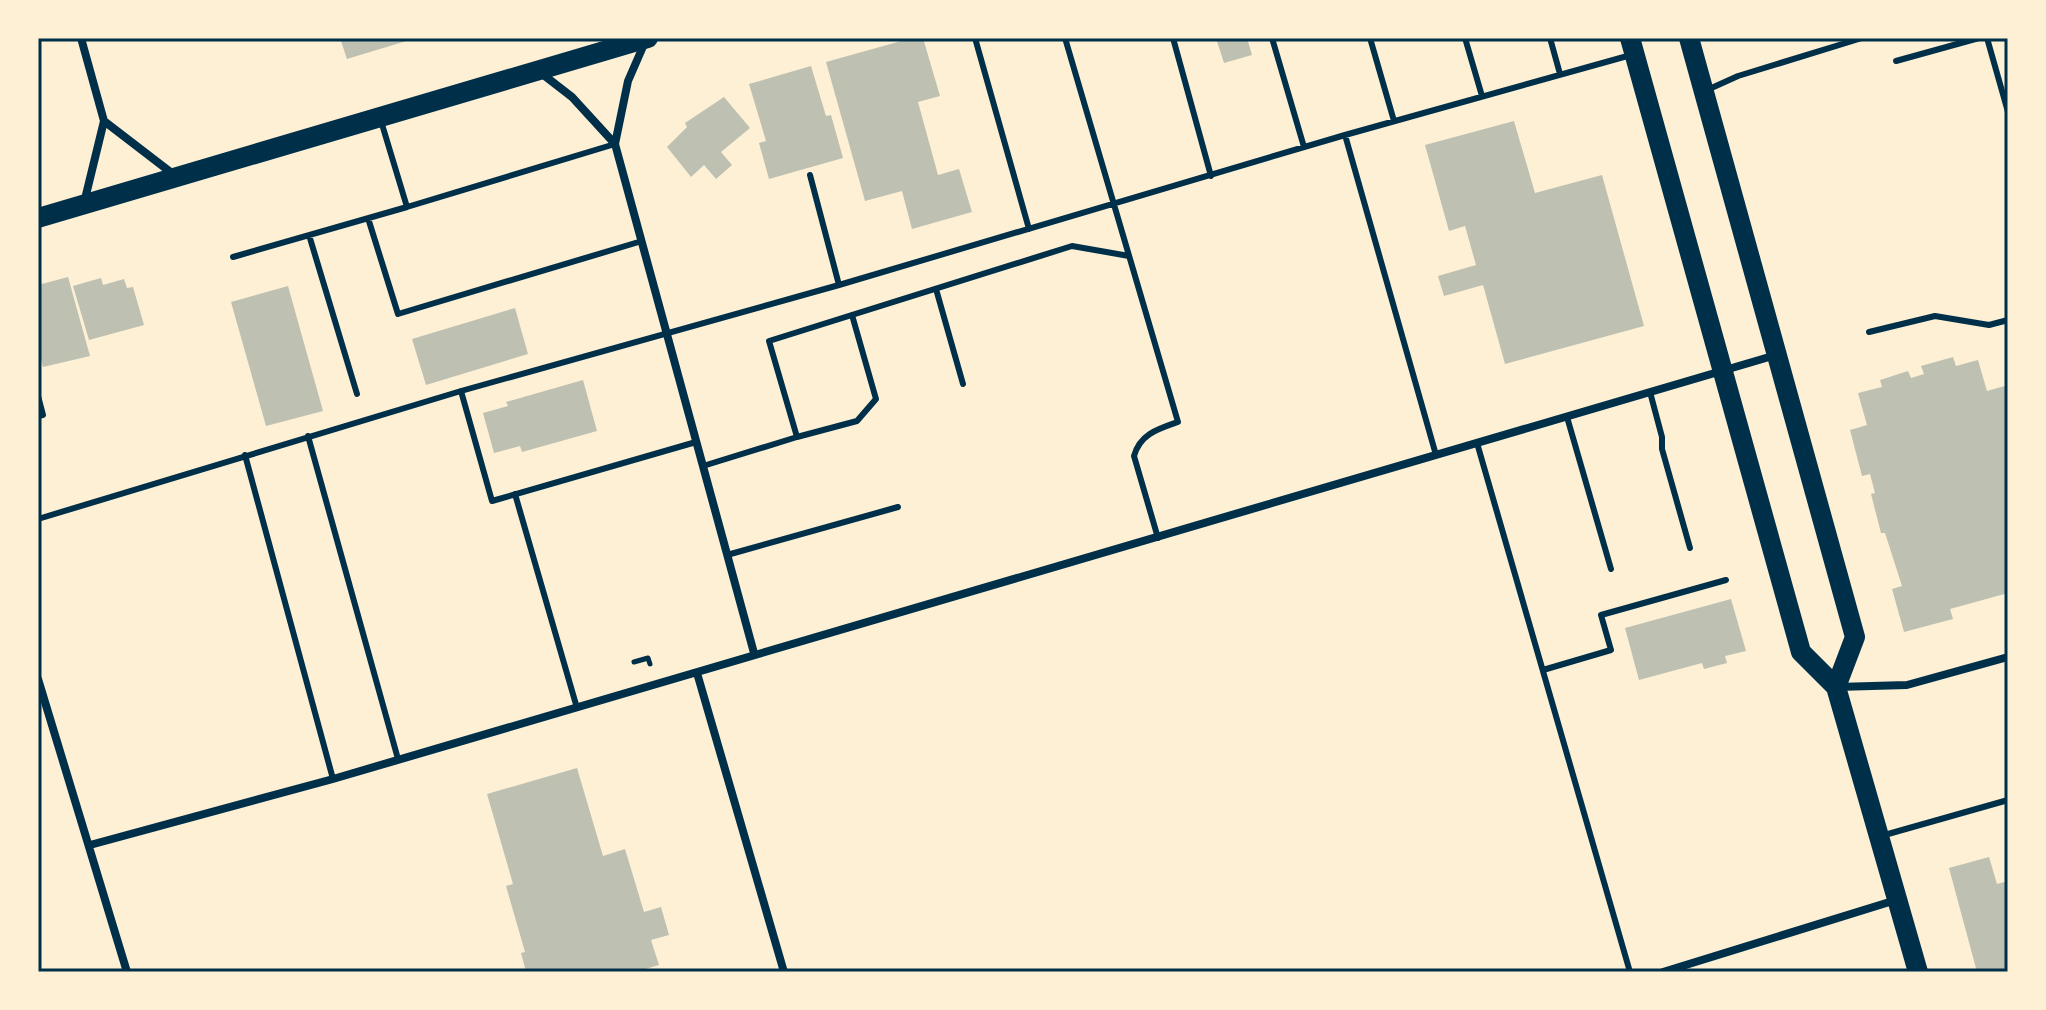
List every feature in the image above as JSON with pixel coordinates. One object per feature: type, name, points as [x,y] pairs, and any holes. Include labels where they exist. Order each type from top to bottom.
[{"type":"main road","points":[[38,218],[380,118],[537,70],[588,51],[647,38]]},
{"type":"main road","points":[[1689,38],[1855,637],[1836,687]]},
{"type":"main road","points":[[1632,46],[1801,652],[1836,687],[1918,972]]},
{"type":"street","points":[[81,38],[104,121],[83,205]]},
{"type":"street","points":[[615,144],[628,81],[647,38]]},
{"type":"street","points":[[537,70],[572,97],[615,144],[754,653]]},
{"type":"street","points":[[104,121],[178,177]]},
{"type":"street","points":[[90,845],[333,779],[1777,355]]},
{"type":"street","points":[[1836,687],[1907,685],[2008,657]]},
{"type":"street","points":[[697,673],[784,972]]},
{"type":"street","points":[[38,679],[127,972]]},
{"type":"street","points":[[1663,972],[1897,900]]},
{"type":"lane","points":[[975,38],[1029,229]]},
{"type":"lane","points":[[1065,38],[1178,422],[1153,430],[1137,446],[1134,456],[1158,538]]},
{"type":"lane","points":[[1173,38],[1211,176]]},
{"type":"lane","points":[[1272,38],[1304,147]]},
{"type":"lane","points":[[1370,38],[1394,121]]},
{"type":"lane","points":[[1465,38],[1482,96]]},
{"type":"lane","points":[[1550,38],[1560,74]]},
{"type":"lane","points":[[1704,91],[1738,76],[1862,38]]},
{"type":"lane","points":[[1896,61],[1979,38]]},
{"type":"lane","points":[[1987,38],[2008,112]]},
{"type":"lane","points":[[38,519],[461,391],[839,285],[1560,74],[1632,46]]},
{"type":"lane","points":[[380,118],[407,207]]},
{"type":"lane","points":[[1345,135],[1436,455]]},
{"type":"lane","points":[[233,257],[615,144]]},
{"type":"lane","points":[[810,175],[839,285]]},
{"type":"lane","points":[[368,218],[398,314],[642,241]]},
{"type":"lane","points":[[309,235],[357,394]]},
{"type":"lane","points":[[797,437],[769,341],[1072,246],[1129,256]]},
{"type":"lane","points":[[936,289],[963,384]]},
{"type":"lane","points":[[703,466],[857,421],[876,399],[852,315]]},
{"type":"lane","points":[[1869,332],[1935,316],[1989,325],[2008,320]]},
{"type":"lane","points":[[461,391],[492,501],[696,442]]},
{"type":"lane","points":[[1650,392],[1662,437],[1662,449],[1690,548]]},
{"type":"lane","points":[[38,396],[43,415],[38,416]]},
{"type":"lane","points":[[1567,417],[1611,569]]},
{"type":"lane","points":[[308,436],[398,759]]},
{"type":"lane","points":[[1477,443],[1630,972]]},
{"type":"lane","points":[[245,455],[333,779]]},
{"type":"lane","points":[[515,494],[577,708]]},
{"type":"lane","points":[[727,555],[898,507]]},
{"type":"lane","points":[[1543,670],[1611,650],[1601,615],[1726,580]]},
{"type":"lane","points":[[1879,836],[2008,800]]},
{"type":"path","points":[[634,662],[648,658],[650,664]]},
{"type":"building","points":[[340,38],[413,38],[413,39],[347,59]]},
{"type":"building","points":[[912,38],[923,38],[940,96],[918,102],[938,175],[959,169],[972,212],[912,229],[902,191],[865,201],[826,62]]},
{"type":"building","points":[[1216,38],[1247,38],[1252,55],[1224,63]]},
{"type":"building","points":[[811,66],[826,116],[831,115],[843,158],[769,179],[759,143],[766,141],[749,84]]},
{"type":"building","points":[[724,97],[750,128],[721,152],[732,165],[716,179],[704,165],[691,177],[667,147],[687,127],[685,123]]},
{"type":"building","points":[[1514,121],[1535,193],[1602,175],[1644,326],[1505,364],[1483,285],[1444,296],[1438,276],[1476,265],[1465,226],[1449,231],[1425,145]]},
{"type":"building","points":[[68,277],[90,356],[43,367],[38,349],[38,285]]},
{"type":"building","points":[[101,278],[103,285],[124,279],[127,288],[133,287],[144,325],[89,340],[73,286]]},
{"type":"building","points":[[288,286],[323,411],[266,426],[231,302]]},
{"type":"building","points":[[515,308],[528,354],[426,385],[412,339]]},
{"type":"building","points":[[1953,357],[1956,366],[1978,360],[1987,391],[2008,385],[2008,593],[1950,609],[1953,619],[1904,632],[1892,589],[1902,586],[1885,533],[1881,533],[1871,494],[1875,493],[1870,474],[1862,476],[1850,430],[1867,425],[1858,393],[1882,387],[1880,380],[1908,371],[1911,378],[1924,374],[1921,366]]},
{"type":"building","points":[[583,380],[597,431],[522,452],[520,446],[494,453],[483,413],[508,406],[506,402]]},
{"type":"building","points":[[1731,599],[1746,651],[1725,656],[1727,663],[1704,669],[1702,663],[1639,680],[1625,628]]},
{"type":"building","points":[[577,768],[603,856],[625,849],[644,912],[661,907],[669,935],[651,940],[659,965],[635,972],[526,972],[521,953],[525,952],[506,886],[513,884],[487,794]]},
{"type":"building","points":[[1989,857],[1997,884],[2008,881],[2008,972],[1977,972],[1949,868]]}]
